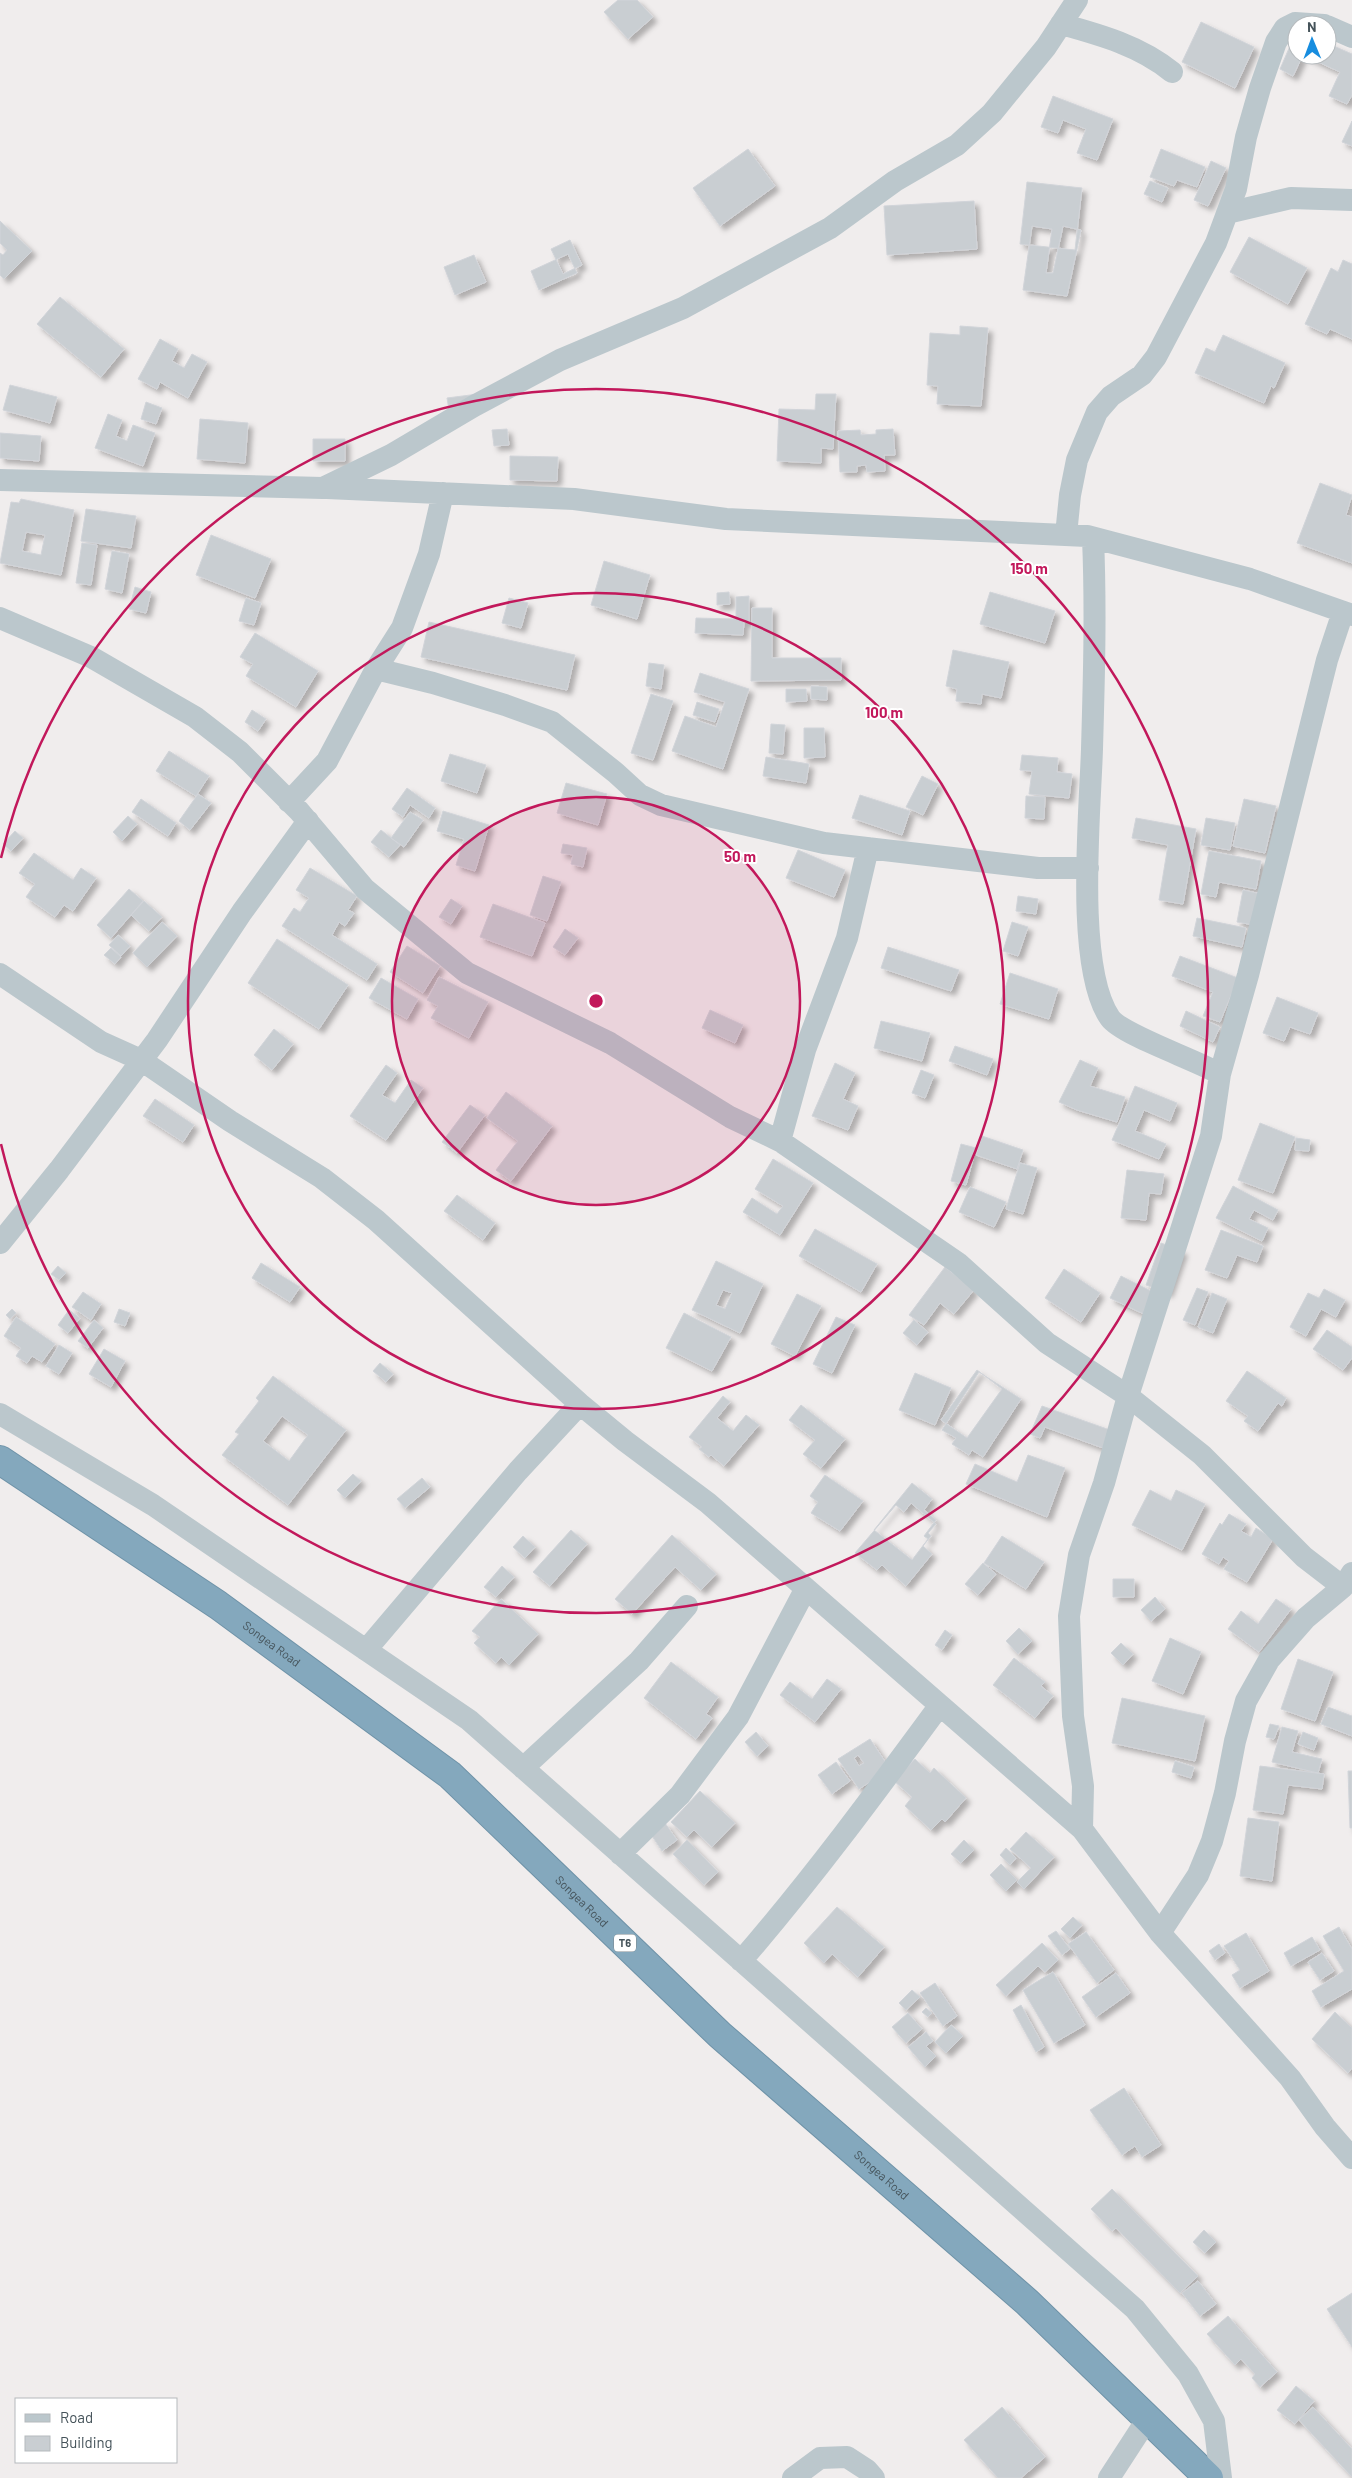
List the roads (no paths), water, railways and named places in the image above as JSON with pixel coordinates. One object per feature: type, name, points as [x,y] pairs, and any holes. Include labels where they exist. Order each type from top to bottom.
[{"type":"highway","name":"Songea Road","points":[[0,1460],[218,1605],[450,1775],[720,2035],[1027,2302],[1209,2478]]},
{"type":"street","points":[[323,488],[391,456],[474,406],[560,360],[683,308],[830,228],[895,181],[957,145],[992,113],[1061,24],[1077,0]]},
{"type":"street","points":[[1061,24],[1130,46],[1156,60],[1172,72]]},
{"type":"street","points":[[1066,535],[1070,496],[1077,460],[1097,412],[1111,396],[1142,375],[1156,357],[1216,244],[1236,190],[1246,137],[1260,88],[1276,42],[1287,27]]},
{"type":"street","points":[[1337,31],[1352,37]]},
{"type":"street","points":[[1227,213],[1290,198],[1352,200]]},
{"type":"street","points":[[0,480],[323,488],[574,499],[726,519],[1066,535],[1093,538],[1250,579],[1348,614],[1327,660],[1248,975],[1220,1074],[1211,1136],[1128,1396],[1104,1483],[1080,1556],[1069,1616],[1073,1716],[1083,1786],[1082,1829]]},
{"type":"street","points":[[290,802],[327,761],[376,669],[402,628],[429,554],[443,493]]},
{"type":"street","points":[[1093,538],[1095,650],[1088,868],[1091,958],[1098,994],[1110,1019],[1136,1036],[1205,1065],[1220,1074]]},
{"type":"street","points":[[0,618],[91,657],[195,717],[240,752],[290,802],[365,888],[467,973],[610,1043],[730,1117],[780,1141],[958,1264],[1047,1343],[1128,1396],[1202,1455],[1304,1557],[1350,1579],[1306,1618],[1269,1660],[1246,1700],[1212,1841],[1198,1875],[1160,1933]]},
{"type":"street","points":[[376,669],[432,682],[506,705],[552,722],[616,773],[640,795],[661,805],[824,843],[1038,868],[1088,868]]},
{"type":"street","points":[[0,1243],[59,1170],[141,1060],[242,912],[308,821]]},
{"type":"street","points":[[780,1141],[805,1050],[847,938],[868,848]]},
{"type":"street","points":[[0,974],[101,1042],[141,1060],[230,1121],[322,1178],[376,1220],[580,1404],[625,1441],[708,1503],[1082,1829],[1160,1933],[1290,2078],[1325,2127],[1352,2158]]},
{"type":"street","points":[[366,1650],[518,1470],[580,1404]]},
{"type":"street","points":[[0,1414],[153,1505],[469,1720],[1135,2309],[1188,2374],[1214,2421],[1221,2478]]},
{"type":"street","points":[[620,1854],[680,1795],[738,1717],[806,1590]]},
{"type":"street","points":[[523,1768],[639,1661],[686,1606]]},
{"type":"street","points":[[741,1961],[855,1820],[940,1705]]},
{"type":"street","points":[[1109,2478],[1148,2418]]},
{"type":"street","points":[[794,2478],[820,2458],[848,2457],[867,2470],[874,2478]]}]
